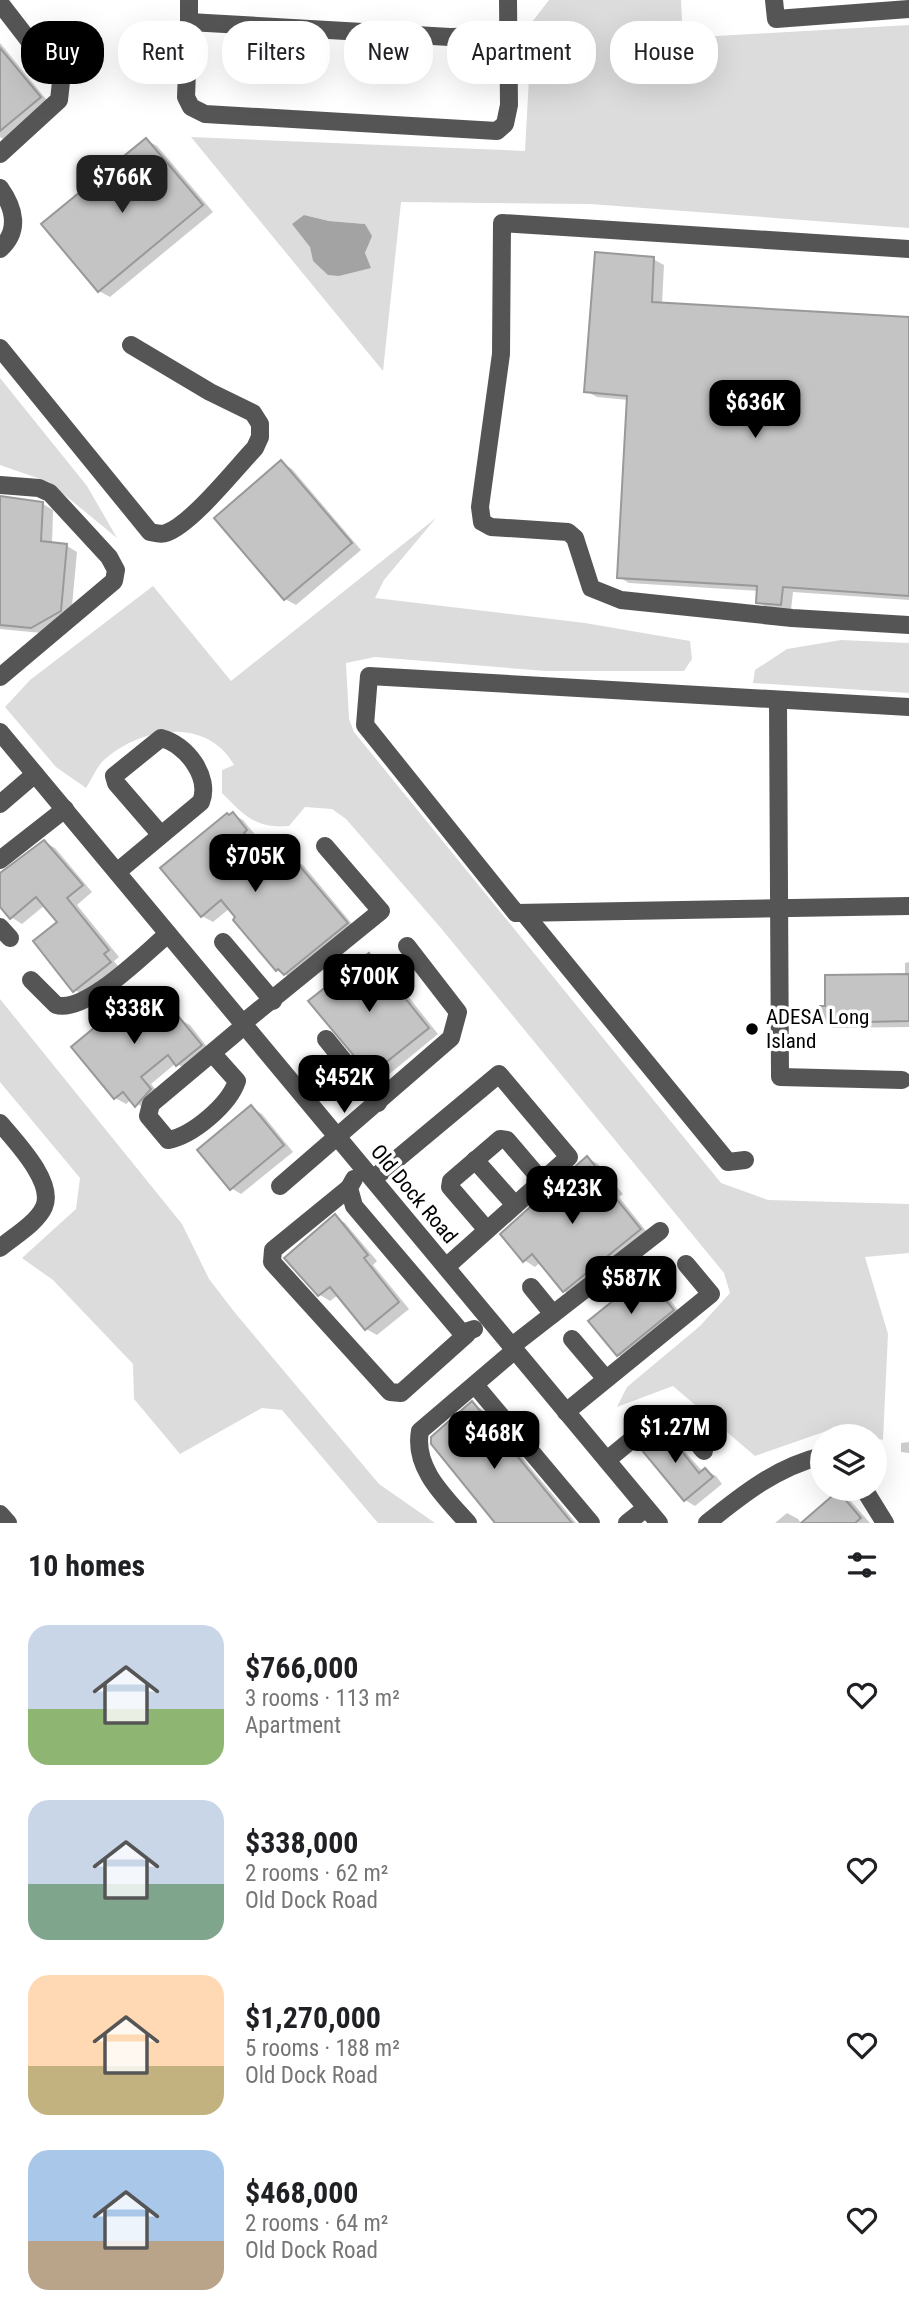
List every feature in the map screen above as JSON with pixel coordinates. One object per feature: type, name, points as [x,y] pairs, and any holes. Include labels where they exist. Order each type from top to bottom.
[{"type":"street","points":[[189,21],[190,0]]},
{"type":"street","points":[[508,0],[508,21]]},
{"type":"street","points":[[774,0],[776,19],[909,9]]},
{"type":"street","points":[[0,3],[61,82],[59,100],[0,154]]},
{"type":"street","points":[[208,23],[447,37]]},
{"type":"street","points":[[187,84],[186,97],[197,111],[497,131],[505,124],[509,106],[509,84]]},
{"type":"street","points":[[0,188],[12,209],[13,222],[10,240],[0,249]]},
{"type":"street","points":[[909,249],[502,223],[501,354],[480,507],[482,522],[491,527],[568,532],[575,538],[591,588],[621,600],[792,618],[909,625]]},
{"type":"street","points":[[0,348],[149,532],[163,534],[175,528],[200,507],[255,448],[260,437],[260,424],[253,413],[210,392],[131,345]]},
{"type":"street","points":[[0,485],[39,488],[50,494],[109,557],[116,569],[114,581],[0,677]]},
{"type":"street","points":[[909,707],[778,702],[369,676],[365,725],[367,731],[516,913],[909,906]]},
{"type":"street","points":[[778,702],[780,1077],[902,1080]]},
{"type":"street","name":"Old Dock Road","points":[[0,732],[659,1523]]},
{"type":"street","points":[[117,872],[201,802],[204,787],[196,766],[172,742],[161,738],[114,776],[116,783],[161,835]]},
{"type":"street","points":[[3,796],[35,774]]},
{"type":"street","points":[[0,860],[65,809]]},
{"type":"street","points":[[212,1053],[237,1081],[233,1094],[182,1138],[168,1140],[148,1116],[151,1104],[381,911],[325,846]]},
{"type":"street","points":[[524,913],[728,1162],[745,1160]]},
{"type":"street","points":[[31,980],[57,1005],[75,1005],[103,988],[168,934]]},
{"type":"street","points":[[223,942],[273,1001]]},
{"type":"street","points":[[280,1186],[451,1038],[458,1012],[407,946]]},
{"type":"street","points":[[326,1039],[378,1102]]},
{"type":"street","points":[[446,1267],[569,1157],[499,1074],[369,1175],[352,1181],[349,1188],[274,1250],[272,1262],[390,1392],[401,1393],[467,1334],[489,1319]]},
{"type":"street","points":[[0,1123],[43,1179],[46,1194],[44,1206],[36,1218],[0,1248]]},
{"type":"street","points":[[487,1230],[450,1187],[451,1181],[500,1139],[507,1140],[542,1181]]},
{"type":"street","points":[[475,1160],[515,1205]]},
{"type":"street","points":[[349,1188],[354,1206],[462,1334],[467,1334]]},
{"type":"street","points":[[468,1523],[431,1479],[417,1447],[420,1431],[552,1314],[660,1231]]},
{"type":"street","points":[[566,1412],[711,1294],[686,1264]]},
{"type":"street","points":[[531,1287],[552,1314]]},
{"type":"street","points":[[572,1339],[606,1379]]},
{"type":"street","points":[[475,1384],[591,1523]]},
{"type":"street","points":[[607,1460],[657,1419],[666,1415],[674,1417],[704,1451]]},
{"type":"street","points":[[707,1523],[755,1485],[789,1467],[810,1460]]},
{"type":"street","points":[[871,1501],[885,1523]]},
{"type":"street","points":[[627,1523],[646,1508]]},
{"type":"street","points":[[0,1514],[8,1523]]},
{"type":"shaded area","points":[[549,0],[681,0],[682,21],[610,21],[610,84],[718,84],[718,36],[909,25],[909,228],[590,204],[401,202],[383,371],[191,137],[525,151],[529,84],[596,84],[596,21],[533,21]],"holes":[[[304,215],[329,221],[365,224],[371,236],[360,269],[339,276],[313,261]]]},
{"type":"shaded area","points":[[304,215],[329,221],[365,224],[372,236],[365,253],[371,268],[339,276],[328,275],[313,261],[310,247],[292,224]]},
{"type":"shaded area","points":[[0,378],[87,486],[117,538],[49,482],[0,465]]},
{"type":"shaded area","points":[[436,518],[384,580],[375,598],[585,623],[690,641],[692,659],[684,671],[546,671],[375,657],[346,663],[349,719],[354,732],[721,1183],[768,1200],[909,1204],[909,1253],[865,1257],[888,1334],[884,1424],[810,1424],[810,1437],[755,1456],[673,1386],[617,1407],[627,1387],[700,1326],[730,1293],[724,1273],[440,927],[346,819],[332,809],[305,807],[289,826],[267,825],[251,819],[222,793],[222,770],[234,765],[222,749],[207,739],[190,733],[154,734],[136,740],[101,763],[86,788],[56,767],[5,707],[30,680],[153,586],[231,681]]},
{"type":"shaded area","points":[[841,640],[909,643],[909,693],[753,683],[755,670],[787,649]]},
{"type":"shaded area","points":[[0,999],[182,1224],[209,1279],[236,1314],[379,1484],[435,1523],[378,1523],[282,1410],[262,1408],[180,1454],[134,1399],[133,1364],[53,1280],[22,1258],[76,1209],[80,1178],[0,1082]]},
{"type":"building","points":[[0,48],[21,73],[21,84],[30,84],[41,97],[0,131]]},
{"type":"building","points":[[146,138],[203,205],[98,292],[41,224]]},
{"type":"building","points":[[595,252],[654,257],[652,302],[909,317],[909,596],[783,587],[781,605],[756,603],[757,586],[617,578],[627,396],[584,392]]},
{"type":"building","points":[[281,460],[352,543],[284,600],[214,518]]},
{"type":"building","points":[[0,496],[43,502],[41,541],[67,544],[61,611],[31,628],[0,625]]},
{"type":"building","points":[[233,812],[247,830],[244,833],[275,871],[292,857],[348,923],[284,975],[278,969],[276,971],[233,920],[235,917],[221,900],[201,917],[160,868],[227,813],[229,815]]},
{"type":"building","points":[[44,840],[83,885],[67,898],[109,950],[104,954],[111,962],[73,992],[33,941],[57,922],[36,897],[10,919],[0,907],[0,873]]},
{"type":"building","points":[[369,953],[429,1028],[370,1075],[308,1001]]},
{"type":"building","points":[[909,974],[909,1021],[821,1023],[820,1006],[825,1006],[825,975]]},
{"type":"building","points":[[142,988],[171,1023],[179,1017],[202,1045],[176,1066],[168,1055],[141,1077],[151,1089],[135,1107],[123,1092],[114,1099],[71,1047]]},
{"type":"building","points":[[251,1105],[284,1145],[230,1190],[197,1150]]},
{"type":"building","points":[[587,1156],[613,1188],[610,1191],[641,1229],[563,1292],[532,1254],[523,1262],[500,1234]]},
{"type":"building","points":[[335,1214],[368,1255],[364,1258],[399,1302],[365,1330],[330,1287],[318,1296],[284,1258]]},
{"type":"building","points":[[645,1275],[674,1310],[617,1356],[588,1321]]},
{"type":"building","points":[[472,1401],[572,1523],[495,1523],[431,1444],[431,1437]]},
{"type":"building","points":[[664,1429],[699,1473],[705,1468],[713,1477],[684,1501],[640,1448]]},
{"type":"building","points":[[826,1501],[847,1501],[861,1518],[855,1523],[801,1523]]},
{"type":"place","name":"ADESA Long Island","points":[[752,1029]]}]
